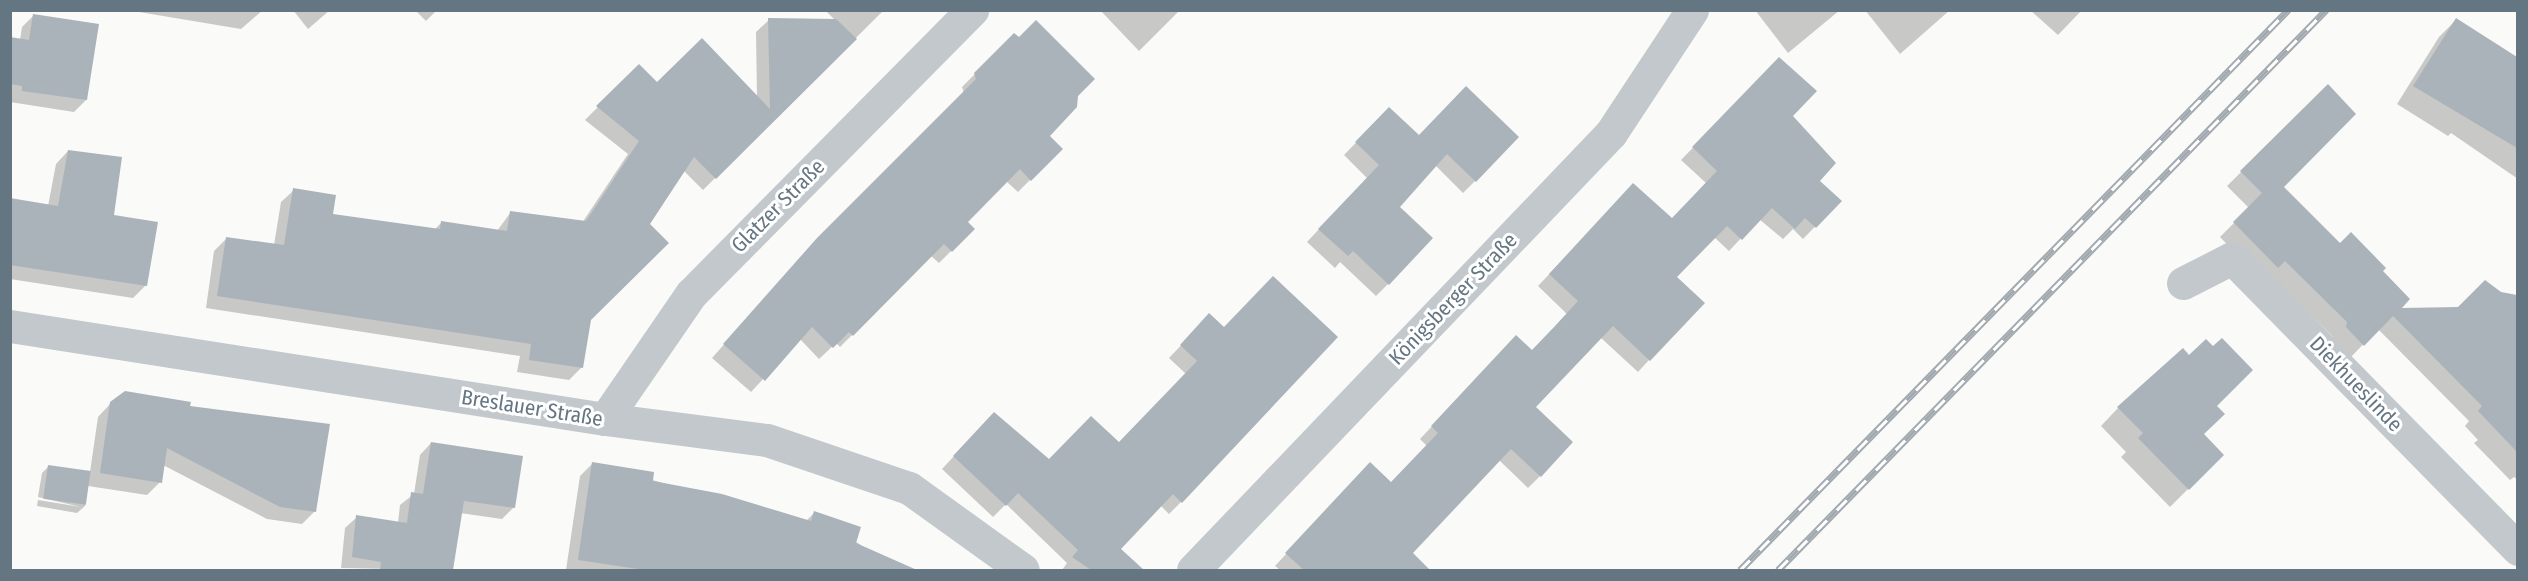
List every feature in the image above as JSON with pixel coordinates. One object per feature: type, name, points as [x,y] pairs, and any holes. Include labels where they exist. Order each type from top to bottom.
[{"type":"street","name":"Glatzer Straße","points":[[605,419],[691,294],[972,10]]},
{"type":"street","name":"Königsberger Straße","points":[[1193,570],[1611,134],[1692,10]]},
{"type":"street","name":"Diekhueslinde","points":[[2183,283],[2232,258],[2517,550],[2499,570]]},
{"type":"street","name":"Breslauer Straße","points":[[10,326],[605,419],[767,440],[909,488],[1023,570]]},
{"type":"building","points":[[33,14],[99,24],[87,100],[22,91],[22,86],[10,84],[10,37],[29,40]]},
{"type":"building","points":[[768,18],[836,19],[857,39],[716,179],[694,157],[650,224],[669,243],[591,320],[583,368],[529,360],[531,344],[217,296],[226,237],[284,245],[293,188],[336,195],[333,214],[440,229],[441,221],[507,231],[510,211],[586,221],[639,141],[596,106],[639,64],[657,82],[702,38],[770,109]]},
{"type":"building","points":[[2456,18],[2517,57],[2517,148],[2413,86]]},
{"type":"building","points":[[1036,20],[1095,79],[1078,96],[1077,107],[1050,136],[1063,149],[1031,181],[1020,169],[968,222],[975,229],[952,252],[944,244],[853,336],[849,332],[833,348],[812,327],[765,381],[723,344],[817,238],[976,79],[974,73],[1014,33],[1019,37]]},
{"type":"building","points":[[1779,57],[1817,91],[1793,116],[1836,163],[1820,181],[1842,201],[1816,228],[1805,218],[1795,229],[1772,208],[1742,240],[1727,226],[1677,277],[1705,303],[1650,361],[1613,326],[1536,407],[1573,442],[1541,477],[1511,449],[1413,553],[1430,570],[1304,570],[1285,553],[1370,462],[1391,482],[1438,433],[1431,426],[1516,335],[1532,350],[1555,326],[1578,301],[1549,274],[1633,183],[1672,218],[1717,171],[1692,147]]},
{"type":"building","points":[[2328,84],[2356,114],[2284,187],[2340,243],[2351,232],[2386,268],[2383,271],[2410,299],[2402,308],[2458,307],[2485,280],[2501,292],[2517,295],[2517,452],[2478,411],[2482,406],[2393,316],[2364,346],[2346,327],[2347,322],[2285,261],[2278,268],[2233,222],[2262,193],[2240,171]]},
{"type":"building","points":[[1466,86],[1519,137],[1476,182],[1447,154],[1400,207],[1433,238],[1389,285],[1353,251],[1348,256],[1318,229],[1379,165],[1355,142],[1389,107],[1419,135]]},
{"type":"building","points":[[68,150],[122,157],[114,215],[158,222],[147,286],[10,265],[10,198],[58,206]]},
{"type":"building","points":[[1273,276],[1338,337],[1182,503],[1173,494],[1121,549],[1144,570],[1091,570],[1072,557],[1078,550],[1018,493],[1006,506],[953,456],[994,412],[1049,459],[1091,416],[1119,442],[1197,361],[1180,345],[1209,313],[1224,327]]},
{"type":"building","points":[[2222,338],[2253,370],[2217,406],[2225,414],[2204,434],[2224,455],[2189,490],[2138,438],[2143,433],[2117,407],[2183,348],[2189,355],[2206,339],[2213,346]]},
{"type":"building","points":[[125,391],[191,402],[190,406],[330,424],[316,512],[280,507],[167,448],[162,483],[100,473],[110,402]]},
{"type":"building","points":[[431,442],[523,456],[515,508],[464,501],[453,570],[380,570],[381,562],[352,557],[356,515],[407,523],[411,492],[423,494]]},
{"type":"building","points":[[592,462],[654,472],[653,481],[722,494],[811,521],[814,511],[861,527],[856,543],[917,570],[645,570],[578,560]]},
{"type":"building","points":[[48,465],[91,471],[86,505],[43,499]]},
{"type":"railway","points":[[1740,570],[2288,10]]},
{"type":"railway","points":[[1778,570],[2326,10]]}]
